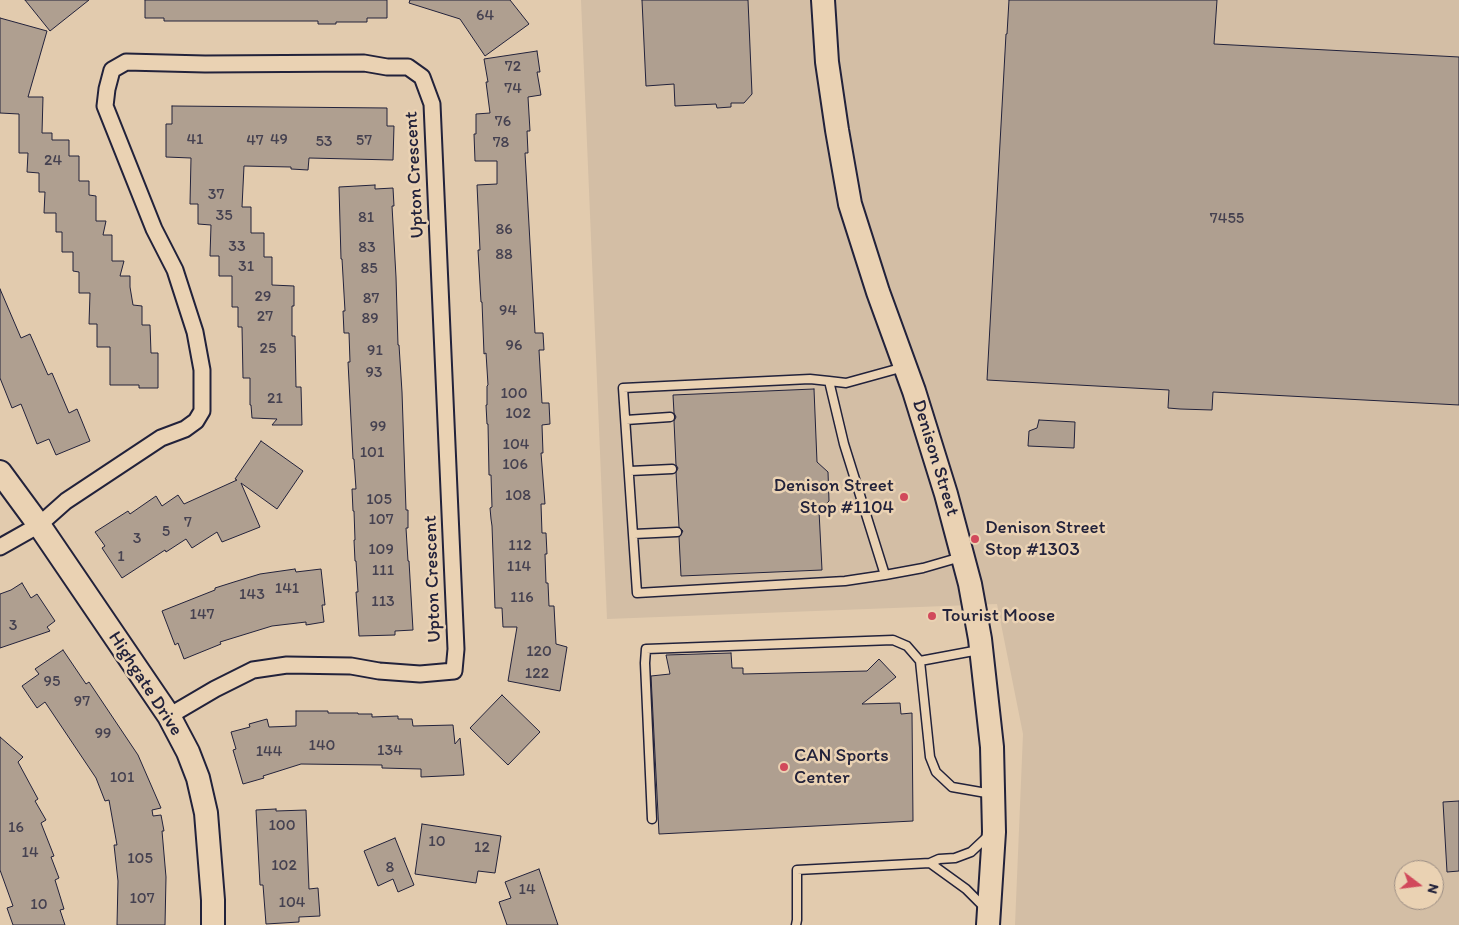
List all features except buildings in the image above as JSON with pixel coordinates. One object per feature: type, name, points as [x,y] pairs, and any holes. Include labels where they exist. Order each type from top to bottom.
[{"type":"main road","name":"Denison Street","points":[[823,0],[827,62],[850,204],[878,292],[906,367],[946,494],[970,584],[982,650],[992,747],[994,832],[989,919]]},
{"type":"main road","name":"Highgate Drive","points":[[0,472],[39,525],[169,716],[188,752],[198,778],[206,812],[213,900],[212,925]]},
{"type":"street","name":"Upton Crescent","points":[[39,525],[66,501],[162,438],[184,429],[196,421],[202,411],[202,370],[195,332],[175,270],[154,229],[105,106],[112,70],[126,62],[205,64],[364,63],[387,67],[408,67],[422,77],[432,104],[456,649],[454,671],[420,674],[379,671],[351,666],[287,665],[253,670],[215,689],[169,716]]},
{"type":"street","points":[[0,546],[39,525]]},
{"type":"lane","points":[[906,367],[846,383],[810,379],[623,388],[637,593],[845,581],[923,568],[963,557]]},
{"type":"lane","points":[[828,381],[844,444],[885,575]]},
{"type":"lane","points":[[626,420],[670,417]]},
{"type":"lane","points":[[630,471],[672,469]]},
{"type":"lane","points":[[634,534],[677,532]]},
{"type":"lane","points":[[652,819],[646,649],[893,640],[906,646],[920,662],[930,757],[936,772],[952,787],[993,794]]},
{"type":"lane","points":[[920,662],[982,650]]},
{"type":"lane","points":[[796,925],[797,870],[930,863],[940,859],[955,858],[971,852],[994,832]]},
{"type":"lane","points":[[930,863],[966,889],[989,919]]},
{"type":"shaded area","points":[[581,0],[1459,0],[1459,925],[1015,925],[1023,734],[997,604],[607,619]]},
{"type":"place","name":"Denison Street Stop #1104","points":[[904,497]]},
{"type":"place","name":"Denison Street Stop #1303","points":[[975,539]]},
{"type":"place","name":"Tourist Moose","points":[[932,616]]},
{"type":"place","name":"CAN Sports Center","points":[[784,767]]}]
